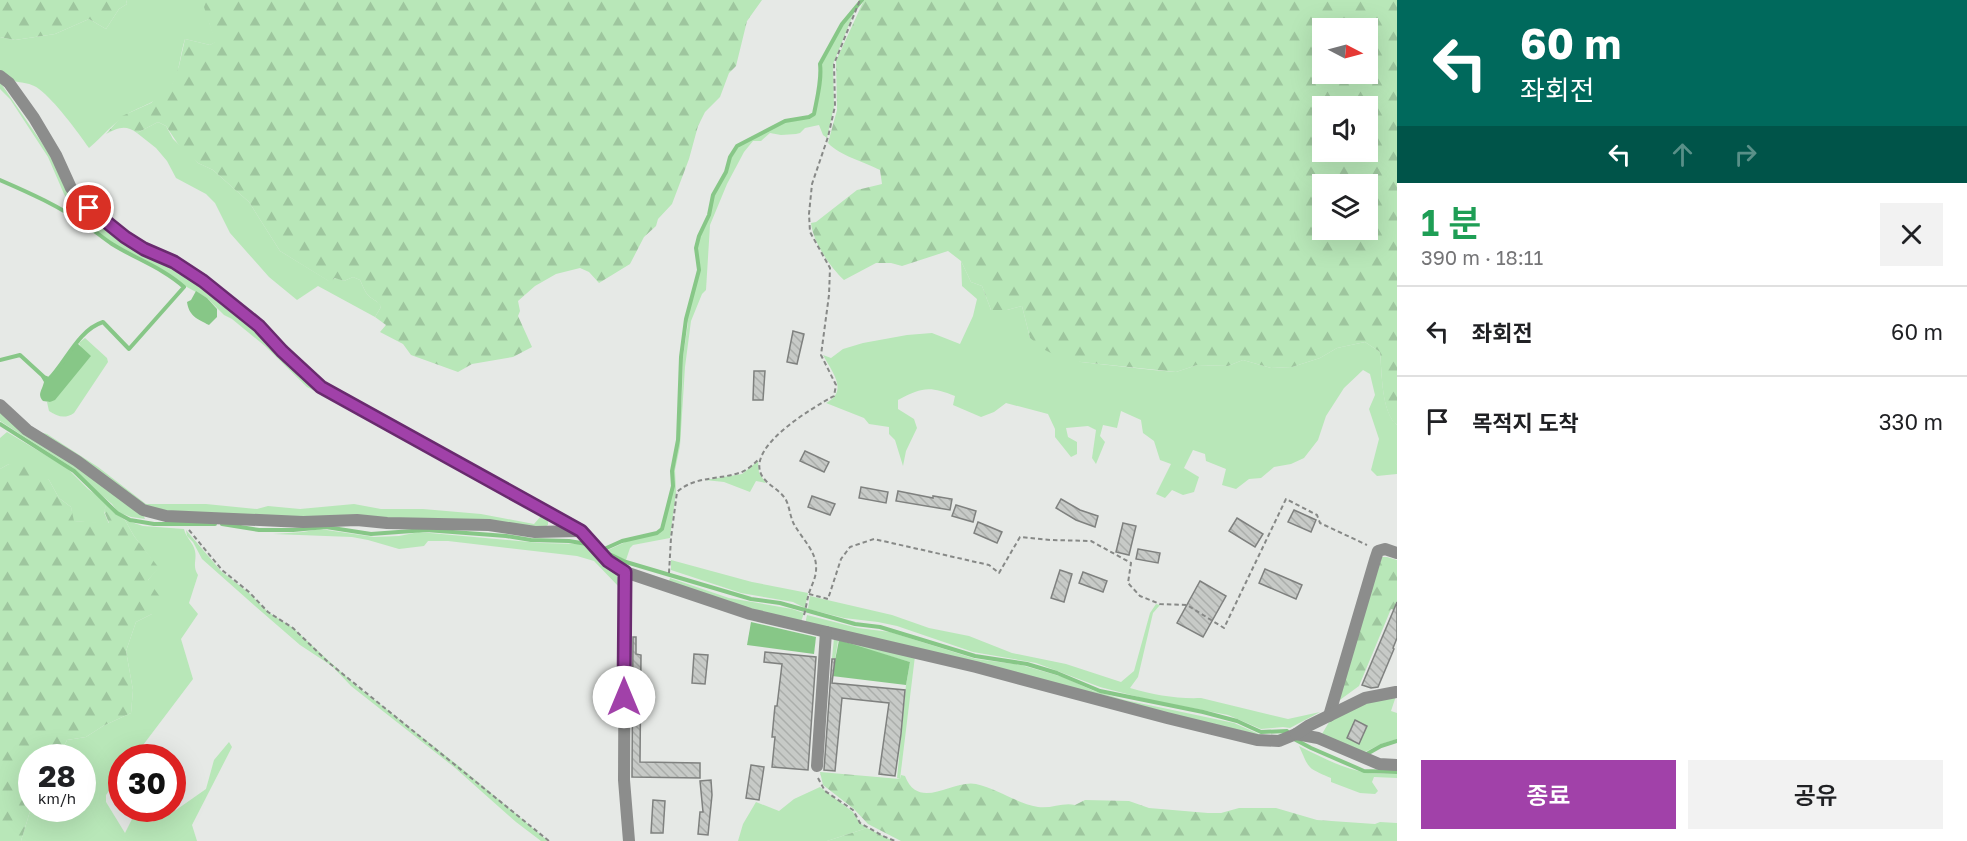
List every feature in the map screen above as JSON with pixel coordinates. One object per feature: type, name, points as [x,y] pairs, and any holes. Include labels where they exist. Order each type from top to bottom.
[{"type":"street","points":[[0,76],[9,83],[39,127],[56,155],[71,188],[98,217],[144,249],[174,262],[203,281],[259,326],[321,387],[581,531],[608,561],[625,572],[750,614],[976,667],[1257,740],[1279,741],[1365,698],[1396,692]]},
{"type":"street","points":[[0,405],[27,430],[77,461],[143,510],[166,516],[303,522],[357,520],[387,523],[489,525],[535,531],[581,531]]},
{"type":"street","points":[[1329,716],[1378,551],[1385,549],[1397,553]]},
{"type":"street","points":[[625,572],[624,780],[629,841]]},
{"type":"street","points":[[817,766],[826,632]]},
{"type":"street","points":[[1296,734],[1334,744],[1379,764],[1397,765]]},
{"type":"path","points":[[669,569],[677,492],[686,484],[741,473],[759,460],[768,443],[812,409],[834,396],[836,386],[821,355],[830,268],[810,232],[809,214],[812,184],[828,137],[835,106],[834,64],[860,0]]},
{"type":"path","points":[[759,460],[760,472],[766,482],[777,489],[786,500],[794,524],[817,564],[815,580],[809,594],[802,626]]},
{"type":"path","points":[[809,594],[828,598],[841,559],[850,546],[874,539],[989,565],[999,573],[1020,537],[1091,542],[1131,563],[1128,583],[1140,597],[1160,604],[1188,605],[1224,628],[1286,499],[1317,515],[1320,523],[1378,551]]},
{"type":"path","points":[[185,526],[222,570],[249,592],[268,612],[293,628],[328,662],[549,841]]},
{"type":"path","points":[[817,766],[819,781],[825,791],[853,810],[861,823],[882,837],[895,841]]},
{"type":"green space","points":[[0,0],[126,0],[127,4],[119,9],[106,29],[89,19],[55,34],[15,40],[0,37]]},
{"type":"green space","points":[[126,0],[207,0],[209,22],[216,42],[210,45],[185,39],[177,74],[168,90],[158,99],[129,113],[89,148],[59,108],[45,94],[34,86],[10,80],[0,73],[0,37],[15,40],[55,34],[89,19],[106,29],[119,9],[127,4]]},
{"type":"green space","points":[[207,0],[762,0],[747,21],[736,66],[729,73],[720,97],[705,112],[698,126],[689,159],[672,204],[658,219],[656,226],[644,237],[630,264],[599,283],[589,272],[580,268],[556,274],[535,286],[518,301],[520,311],[518,316],[532,347],[513,357],[472,364],[458,372],[411,355],[403,344],[380,332],[386,325],[375,317],[381,307],[367,294],[360,280],[353,277],[344,281],[335,278],[330,282],[280,251],[249,202],[213,170],[198,163],[182,150],[166,126],[158,122],[137,133],[121,128],[106,134],[122,116],[151,103],[172,84],[185,39],[210,45],[215,42],[204,7]]},
{"type":"green space","points":[[864,0],[1397,0],[1397,425],[1385,402],[1380,352],[1365,342],[1337,348],[1320,358],[1292,367],[1271,368],[1243,360],[1228,366],[1197,365],[1176,372],[1081,362],[1061,358],[1045,350],[1030,338],[1022,306],[1007,310],[991,310],[982,286],[971,282],[961,261],[948,251],[902,266],[876,263],[844,280],[823,254],[811,223],[816,222],[857,190],[882,184],[880,170],[845,155],[828,143],[837,110],[836,61]]},
{"type":"green space","points":[[855,10],[833,64],[834,106],[827,138],[823,135],[819,125],[805,128],[796,134],[770,133],[761,141],[753,141],[744,152],[727,184],[710,225],[706,290],[702,294],[691,321],[670,538],[633,545],[626,560],[614,555],[608,550],[632,539],[659,534],[663,528],[674,486],[673,470],[678,440],[687,319],[700,270],[697,248],[710,215],[714,195],[739,146],[786,122],[809,118],[815,114],[822,61],[835,37]]},
{"type":"green space","points":[[0,82],[55,162],[64,185],[151,258],[170,267],[204,290],[247,323],[303,379],[332,400],[307,387],[265,346],[224,315],[207,298],[113,243],[78,217],[64,194],[48,157],[10,99],[0,89]]},
{"type":"green space","points":[[158,122],[166,126],[173,139],[198,163],[213,170],[249,202],[280,251],[329,281],[336,278],[344,281],[353,277],[360,280],[367,294],[381,307],[375,317],[318,286],[297,300],[269,277],[230,233],[215,203],[206,194],[176,178],[167,161],[156,148],[137,133]]},
{"type":"green space","points":[[961,261],[971,282],[982,286],[991,310],[1007,310],[1022,306],[1030,338],[1081,362],[1176,372],[1197,365],[1228,366],[1243,360],[1271,368],[1292,367],[1320,358],[1337,348],[1365,342],[1380,352],[1385,401],[1397,425],[1397,474],[1377,476],[1371,470],[1379,439],[1369,409],[1375,395],[1370,374],[1363,370],[1344,388],[1326,416],[1318,440],[1304,458],[1291,464],[1274,467],[1261,478],[1249,479],[1236,489],[1222,485],[1226,469],[1206,461],[1205,454],[1193,450],[1184,468],[1199,477],[1194,492],[1183,495],[1172,490],[1165,498],[1156,494],[1171,464],[1160,460],[1154,441],[1143,433],[1141,420],[1121,411],[1117,428],[1103,425],[1100,436],[1105,442],[1096,464],[1092,458],[1096,430],[1088,426],[1066,428],[1068,437],[1077,442],[1077,454],[1071,457],[1055,437],[1055,429],[1048,414],[1006,403],[994,412],[981,417],[953,405],[955,396],[932,389],[920,390],[898,400],[898,409],[914,419],[917,428],[906,451],[903,466],[895,440],[889,434],[889,427],[869,424],[864,418],[826,403],[833,398],[838,387],[834,374],[823,355],[831,358],[843,349],[907,335],[932,333],[960,344],[973,316],[977,299],[962,286]]},
{"type":"green space","points":[[85,338],[107,358],[108,362],[74,413],[65,417],[58,416],[49,411],[47,402],[50,402],[90,357],[79,343]]},
{"type":"green space","points":[[0,409],[142,512],[145,519],[118,512],[73,468],[0,421]]},
{"type":"green space","points":[[35,431],[47,434],[98,467],[146,504],[206,504],[257,509],[268,506],[300,509],[354,504],[381,509],[423,509],[481,514],[534,524],[541,516],[548,520],[548,525],[543,528],[171,512],[146,508]]},
{"type":"green space","points":[[7,432],[67,468],[88,489],[107,503],[104,512],[109,524],[73,521],[71,507],[59,498],[49,480],[9,464],[0,469],[0,438]]},
{"type":"green space","points":[[758,461],[759,473],[766,483],[756,481],[750,492],[724,482],[705,480],[742,474]]},
{"type":"green space","points":[[9,464],[28,465],[49,480],[59,498],[71,507],[74,521],[109,523],[104,511],[107,503],[116,514],[125,520],[134,536],[159,568],[148,580],[163,601],[152,614],[136,622],[126,651],[133,690],[131,713],[86,737],[67,740],[65,744],[18,744],[18,822],[27,822],[21,841],[0,841],[0,469]]},
{"type":"green space","points":[[125,520],[143,526],[184,529],[193,545],[195,569],[198,575],[189,603],[198,614],[181,639],[193,679],[144,744],[108,744],[106,802],[108,822],[118,822],[125,833],[130,822],[186,822],[186,803],[206,789],[214,760],[229,742],[232,747],[192,825],[197,841],[21,841],[27,822],[96,822],[96,744],[65,744],[67,740],[86,737],[131,713],[133,690],[126,651],[136,622],[152,614],[148,580],[158,568]]},
{"type":"green space","points":[[320,529],[374,537],[419,532],[540,543],[579,544],[588,546],[616,572],[620,588],[594,561],[577,556],[448,541],[428,541],[424,546],[399,549],[352,537],[273,534]]},
{"type":"green space","points":[[186,530],[221,571],[249,593],[268,612],[293,628],[353,683],[460,767],[548,841],[541,841],[516,822],[454,767],[351,686],[332,666],[300,645],[202,559],[187,536]]},
{"type":"green space","points":[[1382,557],[1397,560],[1397,611],[1391,609],[1359,686],[1333,705]]},
{"type":"green space","points":[[671,560],[752,582],[808,593],[805,608],[793,602],[741,593],[671,570]]},
{"type":"green space","points":[[670,578],[729,598],[804,613],[801,622],[769,615],[668,584]]},
{"type":"green space","points":[[810,596],[892,615],[929,628],[969,636],[1012,653],[1066,664],[1121,682],[1134,671],[1150,613],[1156,604],[1160,605],[1153,613],[1138,677],[1130,688],[1166,696],[1201,698],[1288,719],[1320,712],[1290,728],[1261,729],[1228,715],[1150,700],[1100,687],[1036,663],[973,652],[897,626],[844,618],[808,609]]},
{"type":"green space","points":[[807,615],[858,628],[890,632],[976,659],[1021,665],[1063,677],[1094,691],[1125,700],[1234,723],[1261,735],[1283,733],[1285,735],[1265,738],[805,624]]},
{"type":"green space","points":[[834,638],[915,656],[900,779],[897,778],[910,662],[838,641],[835,659],[832,658]]},
{"type":"green space","points":[[1397,693],[1391,711],[1397,713],[1397,739],[1363,753],[1322,734],[1332,717],[1366,700]]},
{"type":"green space","points":[[1299,746],[1350,769],[1368,773],[1397,774],[1397,778],[1374,777],[1372,782],[1378,791],[1375,794],[1360,793],[1331,782],[1331,778],[1313,769],[1307,764]]},
{"type":"green space","points":[[820,772],[900,779],[901,775],[905,776],[911,786],[919,792],[928,793],[976,784],[1038,807],[1075,805],[1085,800],[1129,801],[1149,808],[1208,813],[1221,813],[1239,808],[1276,808],[1317,820],[1375,824],[1397,823],[1397,841],[901,841],[868,824],[854,809],[823,785]]},
{"type":"green space","points":[[820,787],[853,812],[860,823],[867,828],[827,841],[738,841],[743,824],[756,802],[779,811],[794,799]]},
{"type":"green space","points":[[867,828],[893,841],[827,841]]},
{"type":"shaded area","points":[[196,291],[207,298],[217,309],[217,317],[209,325],[194,316],[188,307],[187,302],[191,300]]},
{"type":"shaded area","points":[[77,343],[91,356],[55,400],[43,401],[40,394],[44,382],[41,377],[50,379]]},
{"type":"shaded area","points":[[751,622],[816,637],[814,654],[747,645]]},
{"type":"shaded area","points":[[839,640],[910,662],[906,685],[832,676]]},
{"type":"building","points":[[793,331],[804,334],[797,364],[787,362]]},
{"type":"building","points":[[754,371],[765,371],[763,400],[753,400]]},
{"type":"building","points":[[805,451],[829,462],[824,472],[800,461]]},
{"type":"building","points":[[861,487],[888,492],[886,503],[859,498]]},
{"type":"building","points":[[898,491],[952,499],[950,510],[896,501]]},
{"type":"building","points":[[812,496],[835,504],[830,515],[808,507]]},
{"type":"building","points":[[1061,499],[1080,510],[1098,516],[1095,527],[1076,520],[1056,508]]},
{"type":"building","points":[[956,505],[976,511],[973,522],[952,516]]},
{"type":"building","points":[[1294,510],[1316,520],[1311,532],[1288,522]]},
{"type":"building","points":[[1237,518],[1263,534],[1255,547],[1229,531]]},
{"type":"building","points":[[978,522],[1002,532],[997,543],[974,533]]},
{"type":"building","points":[[1123,523],[1136,526],[1129,555],[1116,552]]},
{"type":"building","points":[[1138,549],[1160,553],[1158,563],[1136,559]]},
{"type":"building","points":[[1265,569],[1302,585],[1296,599],[1259,583]]},
{"type":"building","points":[[1060,570],[1072,574],[1064,602],[1051,598]]},
{"type":"building","points":[[1083,572],[1107,581],[1103,592],[1079,583]]},
{"type":"building","points":[[1200,581],[1226,596],[1203,637],[1177,623]]},
{"type":"building","points":[[1397,602],[1397,638],[1378,687],[1371,688],[1362,685]]},
{"type":"building","points":[[633,637],[636,637],[636,654],[641,655],[640,762],[700,763],[700,778],[632,777]]},
{"type":"building","points":[[765,652],[816,657],[808,770],[772,767],[775,737],[772,737],[774,716],[782,664],[764,662]]},
{"type":"building","points":[[694,654],[708,655],[705,684],[692,683]]},
{"type":"building","points":[[832,659],[835,659],[832,683],[905,690],[895,776],[879,774],[889,703],[842,698],[835,771],[824,770]]},
{"type":"building","points":[[1355,720],[1367,726],[1359,744],[1347,738]]},
{"type":"building","points":[[751,765],[764,767],[759,800],[746,798]]},
{"type":"building","points":[[711,780],[712,795],[708,835],[698,834],[700,812],[703,812],[700,781]]},
{"type":"building","points":[[653,800],[665,801],[663,833],[651,833]]},
{"type":"waterway","points":[[602,550],[622,541],[657,533],[662,529],[673,486],[672,471],[678,440],[681,357],[686,319],[699,270],[696,248],[709,215],[713,195],[726,172],[730,157],[737,146],[785,121],[814,114],[820,83],[820,64],[842,24],[862,0]]},
{"type":"waterway","points":[[0,180],[65,212],[112,244],[158,269],[184,287],[129,349],[103,322],[94,326],[79,339],[49,379],[20,355],[0,360]]},
{"type":"waterway","points":[[0,424],[74,471],[117,513],[130,520],[154,524],[215,524]]},
{"type":"waterway","points":[[222,524],[259,530],[326,527],[371,534],[426,530],[587,544]]},
{"type":"waterway","points":[[607,553],[626,562],[751,599],[780,603],[855,624],[880,627],[975,656],[1027,664],[1057,673],[1100,691],[1203,712],[1237,721],[1261,732],[1287,731],[1289,734]]},
{"type":"waterway","points":[[1294,739],[1364,771],[1397,772]]},
{"type":"waterway","points":[[1365,755],[1381,746],[1397,741]]},
{"type":"route","points":[[89,208],[125,237],[144,249],[174,262],[203,281],[259,326],[321,387],[581,531],[608,561],[625,572],[624,697]]}]
